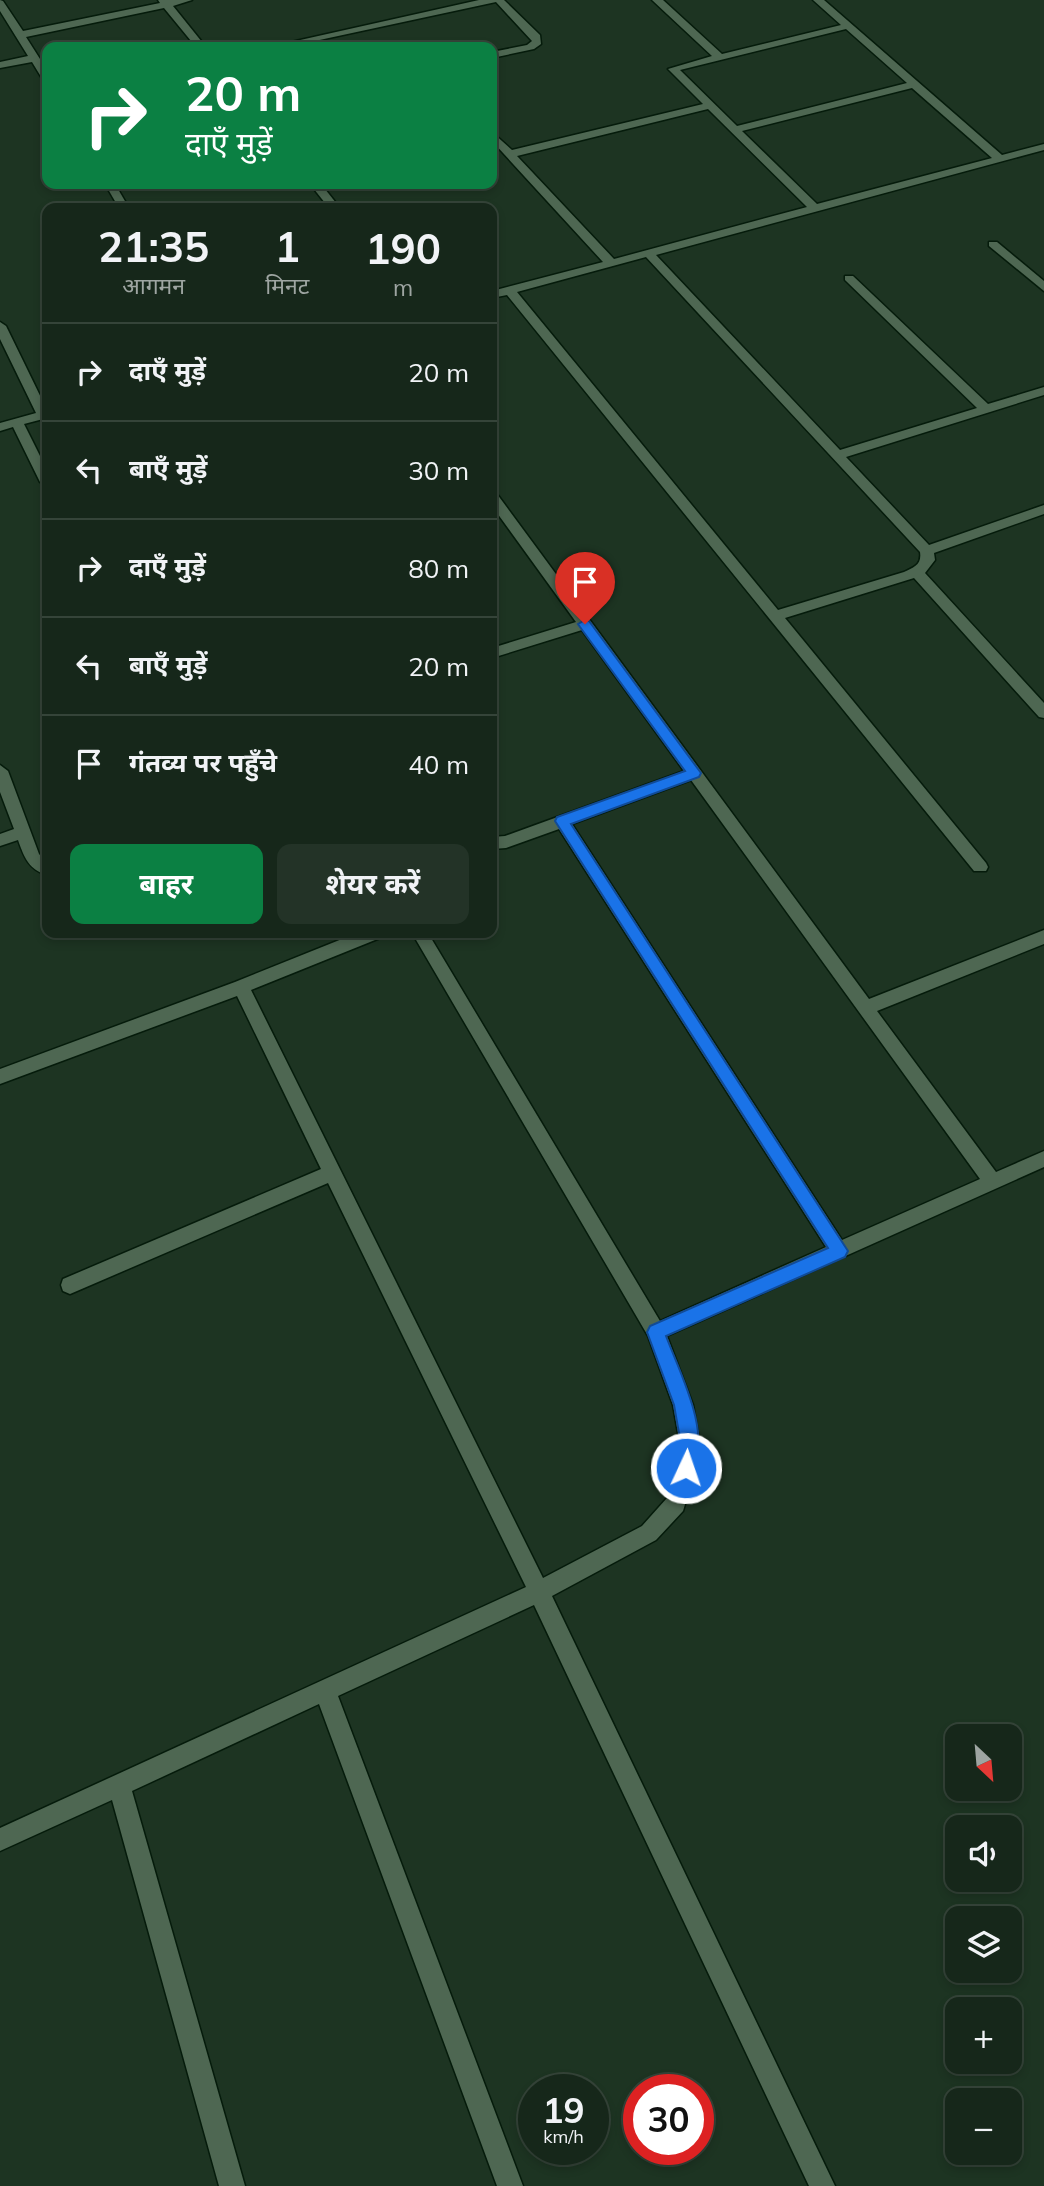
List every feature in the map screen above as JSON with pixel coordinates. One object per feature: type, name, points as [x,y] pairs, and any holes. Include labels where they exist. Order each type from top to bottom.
[{"type":"street","points":[[20,35],[165,2],[187,0]]},
{"type":"street","points":[[295,42],[452,4],[493,0]]},
{"type":"street","points":[[497,54],[530,47],[537,42],[536,37],[499,0]]},
{"type":"street","points":[[657,0],[718,56]]},
{"type":"street","points":[[818,0],[999,158]]},
{"type":"street","points":[[165,2],[197,42]]},
{"type":"street","points":[[0,3],[42,70]]},
{"type":"street","points":[[814,208],[673,69],[848,26]]},
{"type":"street","points":[[0,65],[35,58]]},
{"type":"street","points":[[733,130],[915,84]]},
{"type":"street","points":[[510,154],[708,106]]},
{"type":"street","points":[[497,140],[611,263]]},
{"type":"street","points":[[497,294],[1044,146]]},
{"type":"street","points":[[319,189],[331,203]]},
{"type":"street","points":[[993,244],[1044,287]]},
{"type":"street","points":[[648,253],[927,551],[928,560],[923,568],[775,617]]},
{"type":"street","points":[[849,278],[986,409]]},
{"type":"street","points":[[509,290],[980,867]]},
{"type":"street","points":[[0,326],[42,409]]},
{"type":"street","points":[[837,455],[1044,391]]},
{"type":"street","points":[[0,427],[42,416]]},
{"type":"street","points":[[17,422],[42,472]]},
{"type":"street","points":[[497,504],[992,1181]]},
{"type":"street","points":[[927,551],[1044,509]]},
{"type":"street","points":[[916,571],[1044,713]]},
{"type":"street","points":[[497,651],[585,624]]},
{"type":"street","points":[[0,771],[32,857],[42,867]]},
{"type":"street","points":[[497,843],[506,842],[694,773]]},
{"type":"street","points":[[562,821],[839,1251]]},
{"type":"street","points":[[0,840],[23,832]]},
{"type":"street","points":[[865,1008],[1044,937]]},
{"type":"street","points":[[0,1077],[242,987],[361,938]]},
{"type":"street","points":[[0,1840],[539,1592],[649,1533],[676,1504],[691,1450],[683,1405],[656,1332],[423,938]]},
{"type":"street","points":[[242,987],[539,1592],[822,2186]]},
{"type":"street","points":[[656,1332],[1044,1159]]},
{"type":"street","points":[[70,1285],[331,1173]]},
{"type":"street","points":[[325,1691],[510,2186]]},
{"type":"street","points":[[119,1785],[232,2186]]},
{"type":"route","points":[[585,624],[694,773],[562,821],[839,1251],[656,1332],[683,1405],[691,1450],[686,1468]]}]
